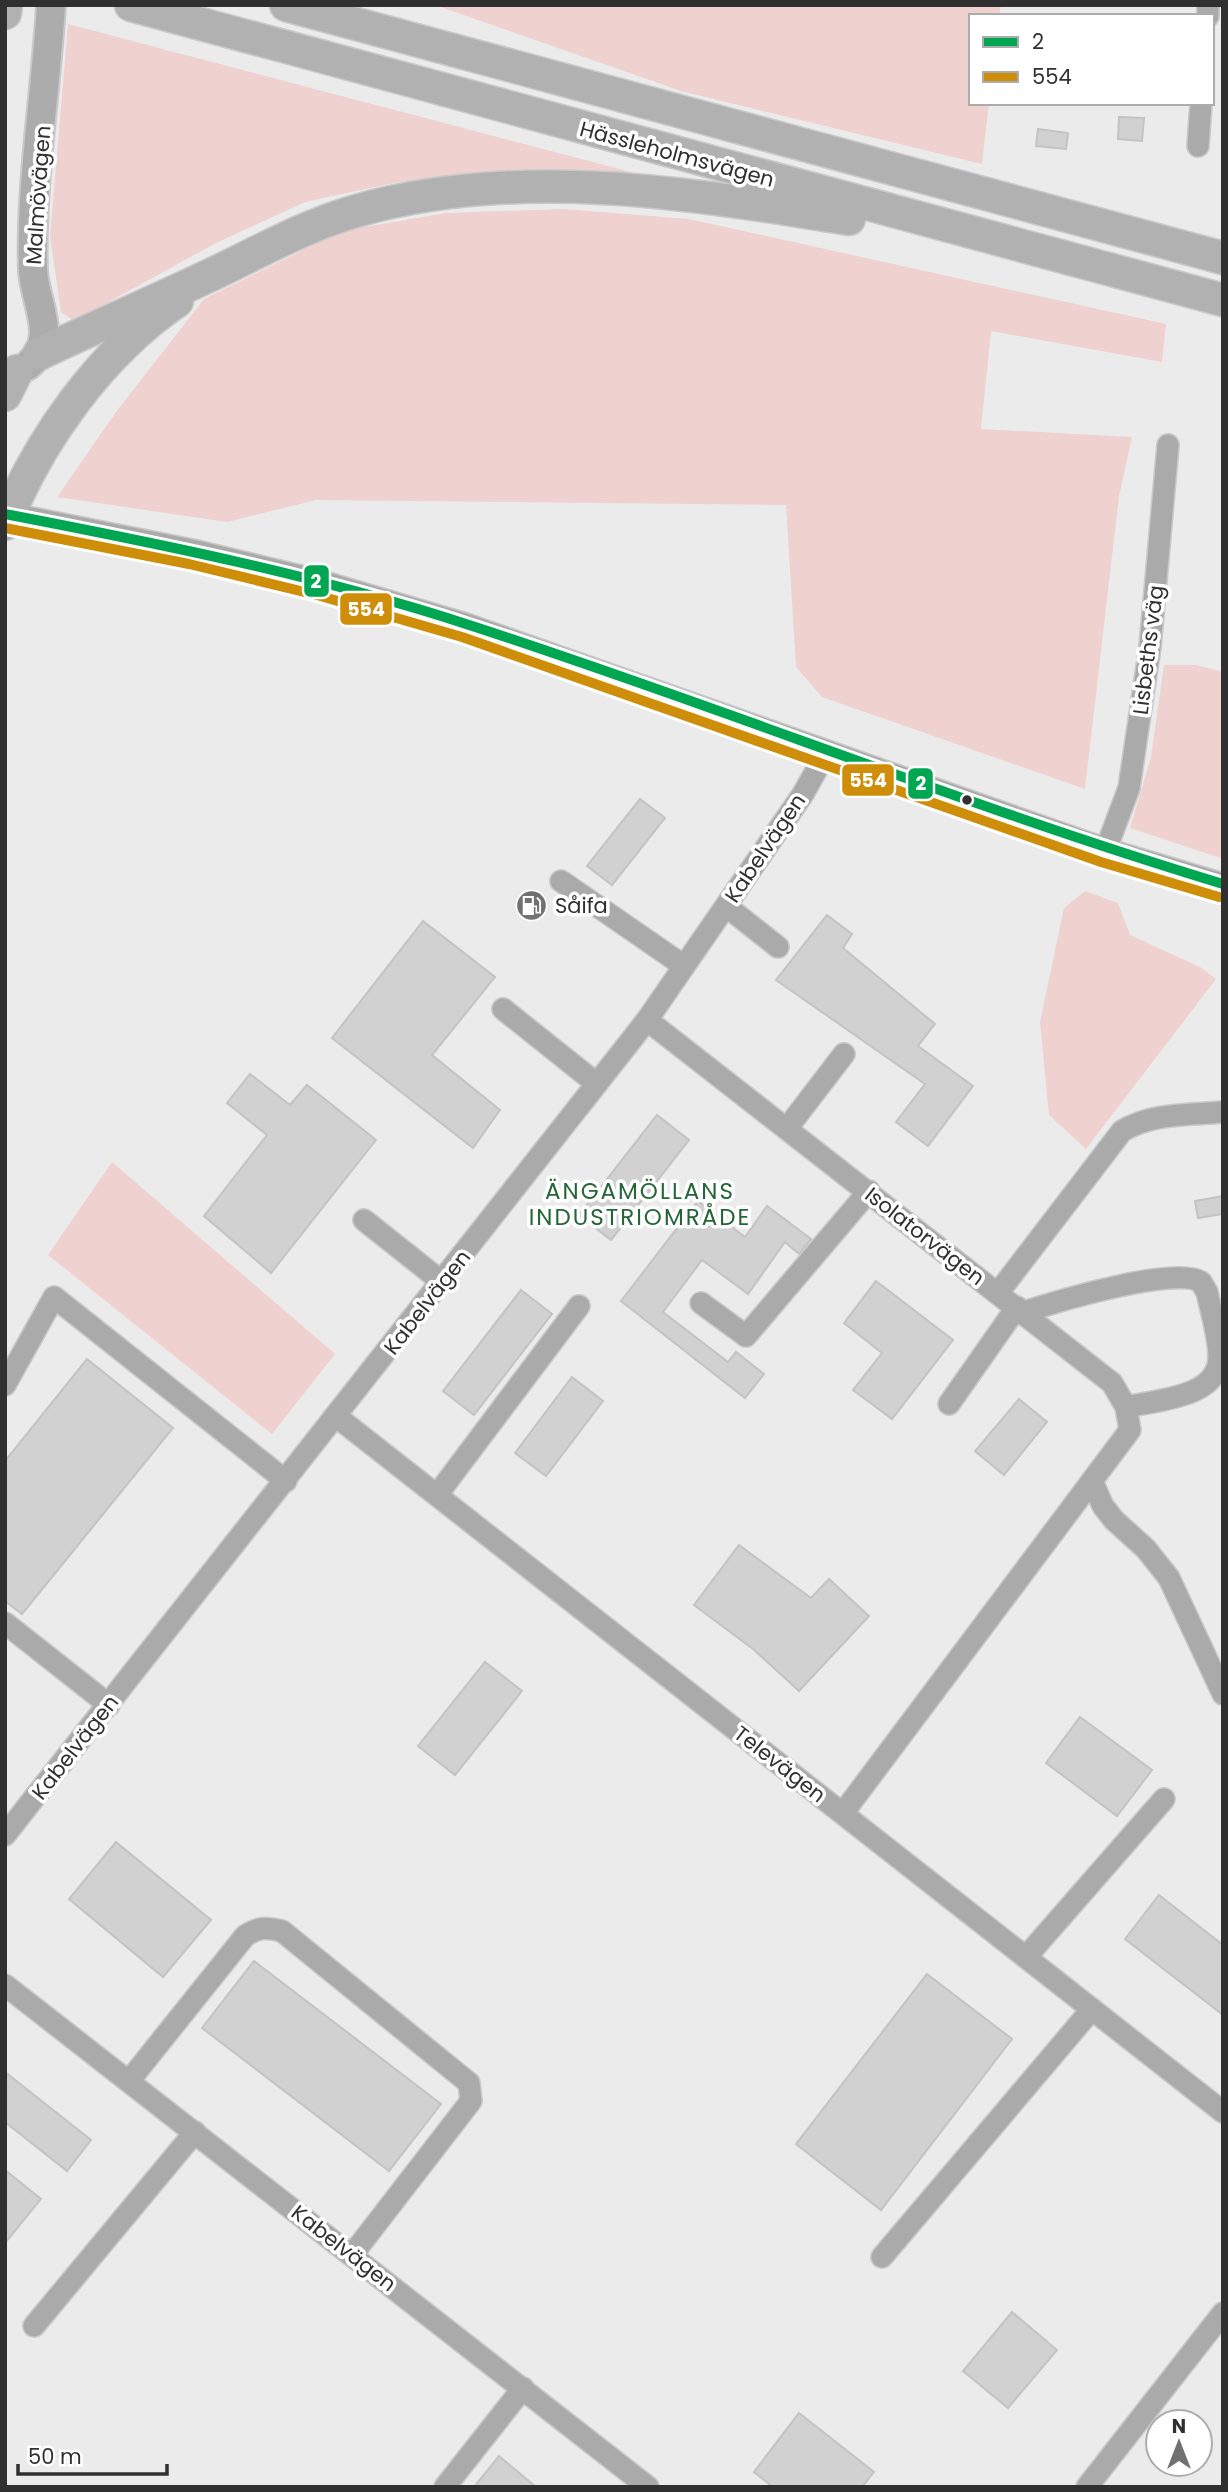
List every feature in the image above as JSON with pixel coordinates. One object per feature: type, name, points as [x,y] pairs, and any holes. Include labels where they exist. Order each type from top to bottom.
[{"type":"highway","points":[[5,13],[6,5]]},
{"type":"highway","name":"Hässleholmsvägen","points":[[131,5],[1223,300]]},
{"type":"highway","name":"Hässleholmsvägen","points":[[286,5],[1223,258]]},
{"type":"highway","points":[[361,5],[502,64]]},
{"type":"highway","points":[[16,373],[289,235],[358,210],[425,196],[527,189],[678,194],[1010,244]]},
{"type":"highway","points":[[13,520],[25,480],[50,438],[96,377],[162,311],[222,270]]},
{"type":"main road","name":"Malmövägen","points":[[16,373],[45,331],[33,274],[33,235],[51,5]]},
{"type":"street","points":[[1198,146],[1201,105]]},
{"type":"street","name":"Lisbeths väg","points":[[1105,849],[1129,788],[1137,740],[1150,647],[1168,445]]},
{"type":"street","points":[[13,520],[192,550],[321,581],[466,624],[677,696],[826,753],[1105,849],[1223,884]]},
{"type":"street","name":"Kabelvägen","points":[[5,1835],[286,1482],[647,1020],[803,794],[826,753]]},
{"type":"street","points":[[561,881],[684,967]]},
{"type":"street","points":[[726,906],[778,947]]},
{"type":"street","points":[[503,1009],[597,1084]]},
{"type":"street","name":"Isolatorvägen","points":[[647,1020],[1021,1309],[1112,1383],[1126,1407]]},
{"type":"street","points":[[788,1127],[844,1054]]},
{"type":"street","points":[[998,1293],[1122,1131],[1138,1121],[1156,1117],[1223,1112]]},
{"type":"street","points":[[702,1303],[746,1336],[869,1191]]},
{"type":"street","points":[[364,1220],[442,1282]]},
{"type":"street","points":[[843,1813],[1130,1430],[1126,1407],[1199,1390],[1209,1381],[1219,1358],[1216,1304],[1202,1282],[1186,1278],[1091,1290],[1021,1309],[948,1404]]},
{"type":"street","points":[[5,1385],[54,1297],[286,1482]]},
{"type":"street","points":[[438,1495],[579,1306]]},
{"type":"street","name":"Televägen","points":[[337,1417],[1223,2112]]},
{"type":"street","points":[[1092,1480],[1103,1506],[1114,1520],[1146,1549],[1169,1578],[1215,1661],[1223,1694]]},
{"type":"street","points":[[5,1623],[109,1705]]},
{"type":"street","points":[[1026,1957],[1164,1799]]},
{"type":"street","points":[[129,2081],[245,1936],[255,1929],[269,1927],[282,1931],[469,2083],[472,2091],[471,2101],[352,2255]]},
{"type":"street","name":"Kabelvägen","points":[[5,1985],[648,2487]]},
{"type":"street","points":[[882,2257],[1092,2009]]},
{"type":"street","points":[[34,2326],[195,2132]]},
{"type":"street","points":[[1087,2487],[1223,2313]]},
{"type":"street","points":[[445,2487],[523,2388]]},
{"type":"shaded area","points":[[435,5],[1001,5],[999,14],[969,14],[969,105],[989,105],[982,164],[681,91]]},
{"type":"shaded area","points":[[68,24],[646,176],[501,171],[394,183],[305,202],[216,243],[74,321],[61,312],[50,236]]},
{"type":"shaded area","points":[[564,209],[689,219],[1166,324],[1162,362],[991,331],[981,429],[1132,437],[1119,496],[1085,789],[822,697],[796,667],[786,505],[316,500],[227,522],[57,497],[116,412],[204,299],[341,231],[446,213]]},
{"type":"shaded area","points":[[1164,665],[1196,665],[1223,672],[1223,859],[1130,828],[1151,757]]},
{"type":"shaded area","points":[[1085,891],[1118,903],[1130,935],[1200,967],[1216,979],[1086,1149],[1049,1115],[1040,1022],[1064,908]]},
{"type":"shaded area","points":[[112,1162],[335,1354],[272,1434],[48,1255]]},
{"type":"building","points":[[1119,117],[1144,118],[1142,141],[1118,139]]},
{"type":"building","points":[[1038,129],[1068,133],[1066,149],[1036,146]]},
{"type":"building","points":[[640,799],[665,818],[612,885],[587,866]]},
{"type":"building","points":[[827,915],[852,934],[843,948],[935,1024],[918,1046],[973,1086],[928,1146],[896,1122],[925,1084],[776,980]]},
{"type":"building","points":[[423,921],[495,977],[432,1055],[500,1110],[473,1148],[332,1038]]},
{"type":"building","points":[[250,1074],[290,1105],[307,1085],[376,1140],[271,1273],[204,1216],[267,1135],[227,1103]]},
{"type":"building","points":[[657,1115],[689,1140],[611,1240],[579,1215]]},
{"type":"building","points":[[1223,1196],[1223,1214],[1198,1218],[1195,1201]]},
{"type":"building","points":[[698,1201],[745,1237],[767,1206],[811,1239],[799,1254],[785,1242],[748,1294],[702,1260],[663,1312],[728,1362],[736,1352],[764,1374],[745,1398],[621,1301]]},
{"type":"building","points":[[876,1281],[953,1340],[892,1419],[853,1390],[882,1353],[844,1323]]},
{"type":"building","points":[[521,1290],[552,1314],[474,1415],[443,1391]]},
{"type":"building","points":[[87,1359],[173,1428],[22,1614],[5,1601],[5,1461]]},
{"type":"building","points":[[572,1377],[603,1401],[546,1476],[515,1453]]},
{"type":"building","points":[[1019,1399],[1047,1422],[1004,1475],[975,1451]]},
{"type":"building","points":[[739,1545],[811,1598],[829,1579],[869,1616],[799,1691],[753,1649],[694,1605]]},
{"type":"building","points":[[485,1662],[522,1691],[455,1775],[418,1746]]},
{"type":"building","points":[[1080,1717],[1152,1770],[1117,1816],[1046,1763]]},
{"type":"building","points":[[116,1842],[211,1920],[163,1977],[69,1899]]},
{"type":"building","points":[[1159,1895],[1223,1945],[1223,2015],[1125,1939]]},
{"type":"building","points":[[254,1961],[441,2104],[389,2171],[202,2028]]},
{"type":"building","points":[[927,1974],[1012,2039],[881,2210],[796,2144]]},
{"type":"building","points":[[5,2072],[91,2140],[67,2171],[5,2122]]},
{"type":"building","points":[[5,2170],[41,2199],[5,2243]]},
{"type":"building","points":[[1012,2312],[1057,2350],[1008,2408],[963,2371]]},
{"type":"building","points":[[799,2413],[874,2472],[862,2487],[773,2487],[754,2472]]},
{"type":"building","points":[[499,2456],[536,2487],[474,2487]]},
{"type":"transit line","name":"2","points":[[5,514],[237,562],[409,606],[655,688],[938,790],[1223,884]]},
{"type":"transit line","name":"554","points":[[5,528],[189,564],[317,595],[462,637],[1101,862],[1219,897]]},
{"type":"place","name":"Såifa","points":[[532,905]]},
{"type":"district","name":"ÄNGAMÖLLANS INDUSTRIOMRÅDE","points":[[640,1204]]}]
